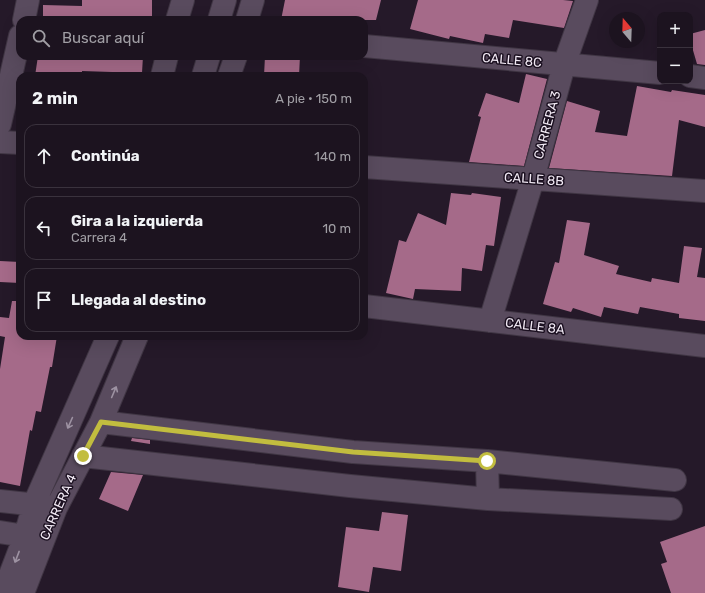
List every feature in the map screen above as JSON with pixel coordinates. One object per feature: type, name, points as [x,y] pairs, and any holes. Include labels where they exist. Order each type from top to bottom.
[{"type":"street","points":[[25,16],[28,0]]},
{"type":"street","points":[[178,16],[183,0]]},
{"type":"street","points":[[220,16],[225,0]]},
{"type":"street","points":[[248,16],[253,0]]},
{"type":"street","name":"CARRERA 3","points":[[490,321],[564,65],[587,0]]},
{"type":"street","name":"CALLE 8C","points":[[368,46],[657,74]]},
{"type":"street","points":[[0,124],[16,54]]},
{"type":"street","points":[[163,72],[166,60]]},
{"type":"street","points":[[204,72],[208,60]]},
{"type":"street","points":[[231,72],[235,60]]},
{"type":"street","points":[[693,76],[705,78]]},
{"type":"street","points":[[0,142],[16,143]]},
{"type":"street","name":"CALLE 8B","points":[[368,167],[705,190]]},
{"type":"street","name":"CALLE 8A","points":[[368,306],[705,346]]},
{"type":"street","name":"CARRERA 4","points":[[23,593],[34,538],[34,504],[106,340]]},
{"type":"street","name":"CARRERA 4","points":[[3,593],[34,538],[56,508],[101,422],[135,340]]},
{"type":"street","points":[[101,422],[353,452],[487,461],[675,480]]},
{"type":"street","points":[[350,486],[353,452]]},
{"type":"street","points":[[83,456],[350,486],[488,499],[671,509]]},
{"type":"street","points":[[487,461],[488,499]]},
{"type":"street","points":[[0,501],[34,504],[56,508]]},
{"type":"street","points":[[0,532],[34,538]]},
{"type":"building","points":[[82,0],[152,0],[152,16],[43,16],[43,5],[82,6]]},
{"type":"building","points":[[285,0],[381,0],[376,20],[368,20],[368,16],[282,16]]},
{"type":"building","points":[[418,0],[573,1],[564,28],[513,20],[509,38],[485,34],[483,43],[450,36],[449,39],[410,29]]},
{"type":"building","points":[[705,30],[705,65],[697,64],[693,50],[693,33]]},
{"type":"building","points":[[37,60],[143,60],[142,72],[36,72]]},
{"type":"building","points":[[265,60],[300,60],[299,72],[264,72]]},
{"type":"building","points":[[526,74],[547,79],[524,166],[469,162],[481,117],[478,116],[486,93],[519,103]]},
{"type":"building","points":[[637,86],[671,92],[672,90],[705,95],[705,127],[679,120],[672,176],[549,168],[567,101],[600,111],[595,132],[627,136]]},
{"type":"building","points":[[451,193],[471,195],[472,193],[501,197],[494,246],[486,245],[482,271],[462,268],[461,291],[415,289],[413,299],[386,293],[399,240],[406,242],[418,213],[446,225]]},
{"type":"building","points":[[567,220],[590,223],[584,255],[619,266],[616,274],[651,282],[652,278],[679,283],[684,246],[702,248],[697,277],[705,278],[705,321],[679,318],[679,314],[640,307],[638,314],[604,307],[601,317],[573,308],[571,312],[543,304],[555,262],[559,263]]},
{"type":"building","points":[[0,261],[16,262],[16,283],[0,282]]},
{"type":"building","points":[[12,301],[16,301],[16,340],[56,340],[52,367],[50,367],[41,412],[36,411],[32,431],[30,430],[20,486],[0,482],[0,369],[5,337],[0,336],[0,317],[9,318]]},
{"type":"building","points":[[132,438],[150,440],[150,444],[131,441]]},
{"type":"building","points":[[111,472],[143,475],[128,511],[99,499]]},
{"type":"building","points":[[382,512],[408,515],[401,571],[373,567],[369,592],[338,587],[346,527],[379,531]]},
{"type":"building","points":[[705,526],[705,593],[671,593],[661,564],[667,562],[660,542]]},
{"type":"route","points":[[83,456],[101,422],[353,452],[487,461]]}]
